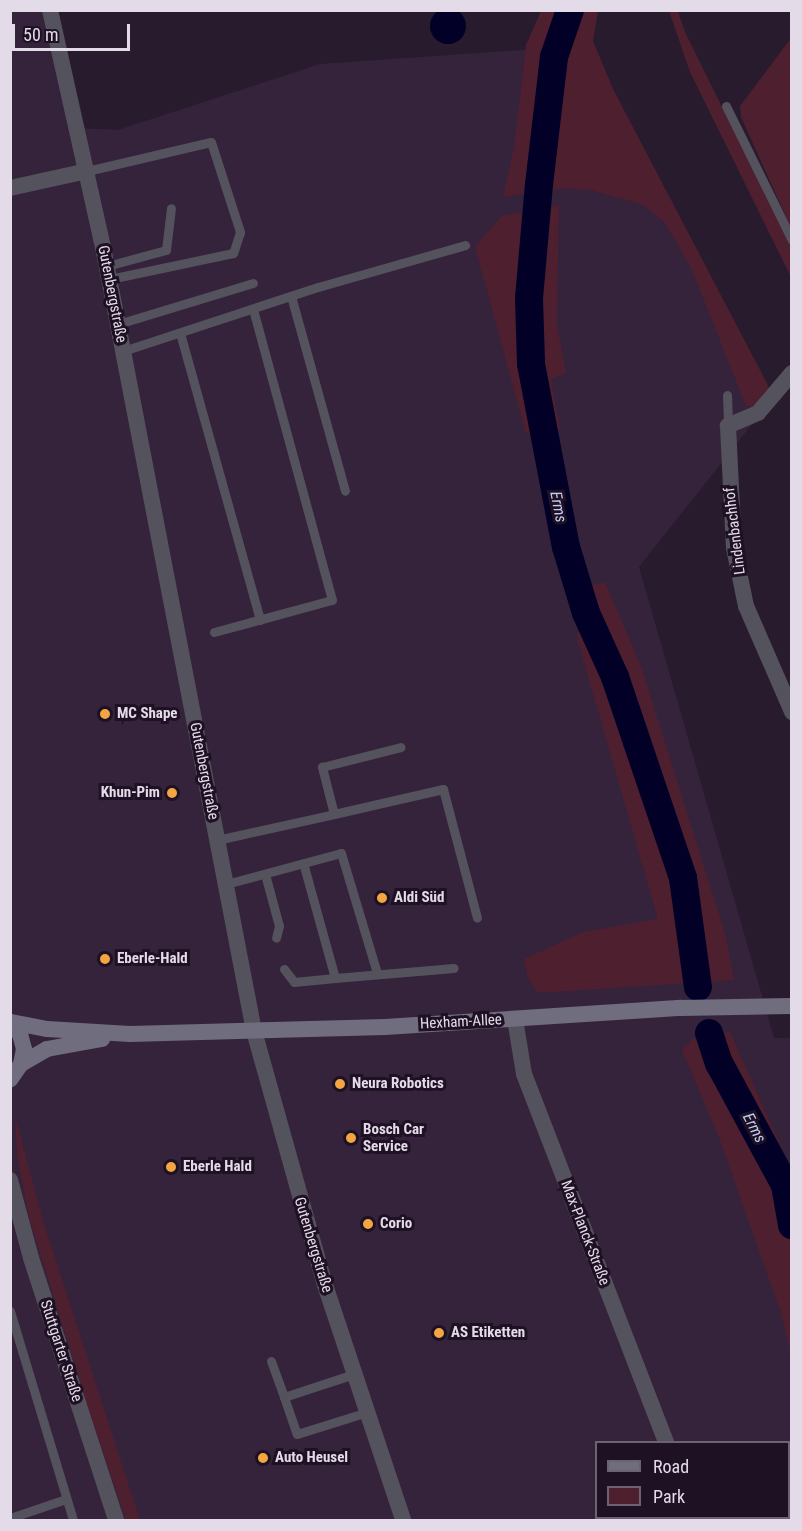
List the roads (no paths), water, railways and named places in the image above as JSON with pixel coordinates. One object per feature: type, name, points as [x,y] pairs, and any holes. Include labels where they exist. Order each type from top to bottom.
[{"type":"main road","name":"Hexham-Allee","points":[[11,1022],[47,1029],[130,1034],[514,1019],[681,1008],[792,1006]]},
{"type":"main road","points":[[11,1022],[22,1041],[14,1077]]},
{"type":"main road","name":"Hexham-Allee","points":[[14,1077],[47,1049],[130,1034]]},
{"type":"street","name":"Gutenbergstraße","points":[[50,10],[108,273],[254,1030],[297,1191],[403,1521]]},
{"type":"street","points":[[10,188],[87,171]]},
{"type":"street","points":[[728,426],[758,413],[792,373]]},
{"type":"street","name":"Lindenbachhof","points":[[728,426],[734,548],[744,594],[751,623],[792,712]]},
{"type":"street","name":"Max-Planck-Straße","points":[[514,1019],[528,1084],[665,1441]]},
{"type":"street","name":"Stuttgarter Straße","points":[[10,1180],[34,1269],[116,1521]]},
{"type":"lane","points":[[726,106],[792,240]]},
{"type":"lane","points":[[87,171],[211,142],[240,232],[233,254],[108,273]]},
{"type":"lane","points":[[108,273],[166,249],[171,208]]},
{"type":"lane","points":[[123,351],[291,296],[465,245]]},
{"type":"lane","points":[[118,324],[253,283]]},
{"type":"lane","points":[[291,296],[345,491]]},
{"type":"lane","points":[[214,632],[332,600],[253,309]]},
{"type":"lane","points":[[180,333],[260,620]]},
{"type":"lane","points":[[727,395],[728,426]]},
{"type":"lane","points":[[334,814],[322,767],[402,747]]},
{"type":"lane","points":[[217,840],[443,789],[477,918]]},
{"type":"lane","points":[[226,884],[341,853],[377,973]]},
{"type":"lane","points":[[303,863],[335,978]]},
{"type":"lane","points":[[266,874],[280,936]]},
{"type":"lane","points":[[289,968],[294,982],[454,968]]},
{"type":"lane","points":[[10,1311],[73,1521]]},
{"type":"lane","points":[[271,1361],[297,1434],[367,1412]]},
{"type":"lane","points":[[284,1397],[354,1374]]},
{"type":"lane","points":[[10,1518],[66,1499]]},
{"type":"water","points":[[448,8],[461,13],[466,26],[461,39],[448,44],[435,39],[430,26],[435,13]]},
{"type":"waterway","name":"Erms","points":[[570,10],[554,57],[539,184],[529,299],[531,364],[566,547],[586,613],[615,677],[683,878],[698,987]]},
{"type":"waterway","name":"Erms","points":[[709,1033],[719,1063],[785,1185],[792,1225]]},
{"type":"place","name":"MC Shape","points":[[105,714]]},
{"type":"place","name":"Khun-Pim","points":[[172,793]]},
{"type":"place","name":"Aldi Süd","points":[[382,898]]},
{"type":"place","name":"Eberle-Hald","points":[[105,959]]},
{"type":"place","name":"Neura Robotics","points":[[340,1084]]},
{"type":"place","name":"Bosch Car Service","points":[[351,1138]]},
{"type":"place","name":"Eberle Hald","points":[[171,1167]]},
{"type":"place","name":"Corio","points":[[368,1224]]},
{"type":"place","name":"AS Etiketten","points":[[439,1333]]},
{"type":"place","name":"Auto Heusel","points":[[263,1458]]}]
